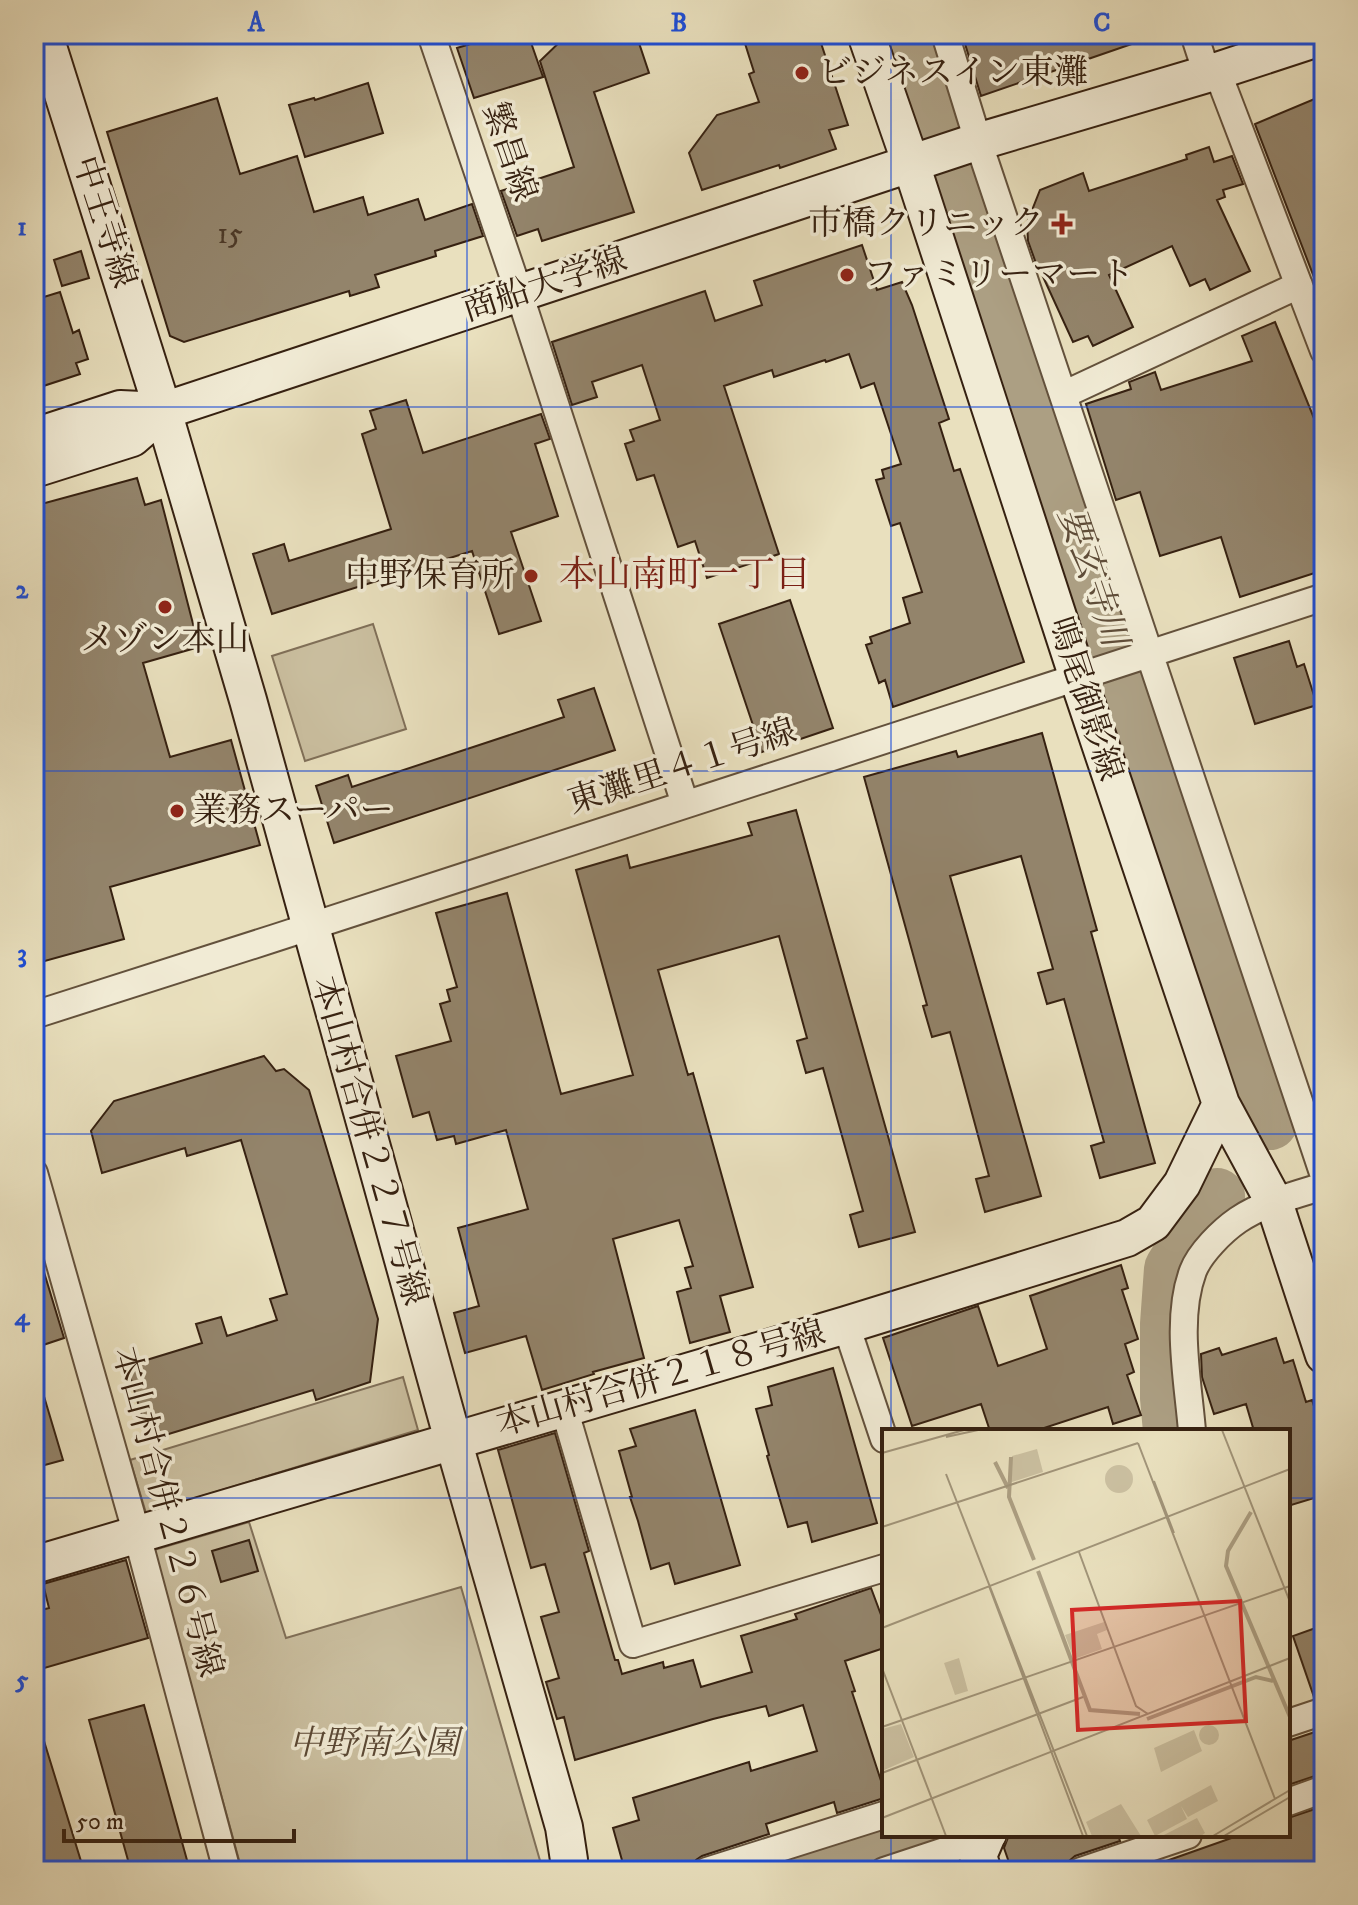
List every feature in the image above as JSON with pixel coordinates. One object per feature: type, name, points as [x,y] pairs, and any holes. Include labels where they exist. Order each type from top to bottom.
[{"type":"street","name":"中王寺線","points":[[44,34],[163,411]]},
{"type":"street","name":"繁昌線","points":[[431,34],[519,293],[685,804]]},
{"type":"street","name":"鳴尾御影線","points":[[866,34],[918,162],[1092,670],[1221,1104],[1274,1202],[1324,1355]]},
{"type":"street","points":[[945,34],[973,143],[1063,395],[1144,654],[1324,1176]]},
{"type":"street","points":[[1194,34],[1309,293],[1324,351]]},
{"type":"street","points":[[973,143],[1212,73],[1324,36]]},
{"type":"street","name":"商船大学線","points":[[34,437],[120,409],[163,411],[973,143]]},
{"type":"street","points":[[1063,395],[1309,293]]},
{"type":"street","name":"商船大学線","points":[[34,469],[132,438],[163,411]]},
{"type":"street","name":"本山村合併２２７号線","points":[[163,411],[248,700],[564,1827],[568,1871]]},
{"type":"street","name":"東灘里４１号線","points":[[34,1015],[1324,597]]},
{"type":"street","name":"本山村合併２１８号線","points":[[34,1565],[846,1325],[1127,1238],[1153,1223],[1182,1184],[1221,1104]]},
{"type":"street","name":"本山村合併２２６号線","points":[[34,1173],[137,1535],[227,1871]]},
{"type":"street","points":[[1192,1429],[1184,1305],[1194,1268],[1215,1240],[1238,1219],[1274,1202],[1324,1186]]},
{"type":"street","points":[[846,1325],[882,1433]]},
{"type":"street","points":[[564,1408],[633,1644],[882,1569]]},
{"type":"street","points":[[1290,1722],[1324,1711]]},
{"type":"street","points":[[1290,1801],[1324,1789]]},
{"type":"street","points":[[707,1871],[882,1816]]},
{"type":"street","points":[[1081,1871],[1182,1837]]},
{"type":"street","points":[[884,1871],[987,1845]]},
{"type":"green space","points":[[373,624],[406,729],[305,761],[272,656]]},
{"type":"green space","points":[[403,1377],[418,1430],[146,1513],[130,1460]]},
{"type":"green space","name":"中野南公園","points":[[249,1522],[286,1638],[461,1587],[543,1871],[242,1871],[154,1550]]},
{"type":"building","points":[[503,34],[528,34],[543,77],[474,98],[457,48]]},
{"type":"building","points":[[568,34],[636,34],[649,73],[594,92],[634,212],[542,241],[538,229],[517,236],[501,191],[574,167],[540,61]]},
{"type":"building","points":[[742,34],[818,34],[848,125],[829,130],[836,149],[702,190],[689,153],[717,115],[759,102],[749,74],[754,72]]},
{"type":"building","points":[[962,34],[1152,34],[1152,37],[981,96]]},
{"type":"building","points":[[368,83],[383,133],[305,157],[289,105]]},
{"type":"building","points":[[1324,95],[1324,298],[1322,298],[1255,124]]},
{"type":"building","points":[[217,98],[240,174],[297,156],[314,212],[363,197],[368,215],[418,199],[425,220],[472,204],[483,236],[435,251],[436,256],[375,275],[379,287],[350,296],[349,291],[184,342],[170,336],[107,132]]},
{"type":"building","points":[[1209,147],[1214,162],[1232,156],[1243,184],[1223,190],[1225,197],[1217,200],[1250,271],[1210,290],[1205,279],[1190,286],[1172,246],[1109,275],[1133,327],[1093,346],[1088,336],[1073,342],[1028,241],[1027,223],[1040,190],[1083,173],[1089,191],[1187,159],[1186,155]]},
{"type":"building","points":[[862,245],[877,290],[902,282],[912,305],[949,419],[939,423],[954,471],[960,469],[1024,662],[893,707],[885,680],[879,683],[866,645],[872,643],[870,637],[910,623],[903,598],[922,592],[900,523],[891,526],[876,480],[884,478],[882,470],[901,464],[874,383],[861,388],[849,354],[774,377],[772,370],[724,386],[779,554],[707,578],[695,541],[678,547],[654,475],[637,480],[625,444],[634,441],[630,430],[660,420],[642,365],[592,382],[597,397],[572,405],[552,342],[705,291],[715,321],[762,305],[754,281]]},
{"type":"building","points":[[81,251],[89,278],[62,286],[54,260]]},
{"type":"building","points":[[60,292],[73,333],[79,330],[88,359],[76,363],[80,374],[34,389],[34,300]]},
{"type":"building","points":[[1275,322],[1324,443],[1324,570],[1240,597],[1221,537],[1160,556],[1140,492],[1116,500],[1086,404],[1131,389],[1129,382],[1155,372],[1161,390],[1252,361],[1242,336]]},
{"type":"building","points":[[406,400],[423,453],[541,414],[550,439],[535,444],[558,516],[511,532],[541,621],[499,634],[472,551],[272,614],[253,554],[284,544],[289,561],[391,529],[362,434],[376,429],[370,411]]},
{"type":"building","points":[[137,478],[145,505],[161,500],[199,647],[143,663],[170,757],[231,740],[260,845],[110,887],[124,939],[34,964],[34,506]]},
{"type":"building","points":[[790,600],[833,728],[762,752],[719,624]]},
{"type":"building","points":[[1289,641],[1297,667],[1304,664],[1317,705],[1255,724],[1234,658]]},
{"type":"building","points":[[594,688],[615,750],[334,843],[316,786],[348,775],[352,787],[564,717],[558,700]]},
{"type":"building","points":[[1042,733],[1097,930],[1091,932],[1155,1163],[1100,1178],[1091,1146],[1104,1142],[1064,999],[1047,1004],[1038,973],[1053,969],[1021,856],[950,876],[1041,1196],[985,1212],[976,1179],[989,1176],[950,1032],[932,1037],[923,1006],[927,1005],[864,777],[956,751],[958,757]]},
{"type":"building","points":[[796,810],[915,1232],[859,1247],[850,1215],[863,1211],[823,1068],[806,1073],[797,1041],[807,1038],[779,936],[658,970],[688,1075],[693,1073],[753,1287],[720,1296],[730,1332],[690,1343],[677,1292],[691,1288],[685,1268],[693,1266],[679,1220],[613,1239],[644,1358],[542,1390],[526,1336],[465,1353],[454,1313],[479,1306],[458,1228],[528,1209],[506,1130],[456,1144],[454,1136],[437,1140],[429,1112],[413,1117],[396,1056],[451,1041],[440,1004],[450,1001],[447,990],[457,987],[436,913],[507,893],[561,1094],[633,1075],[576,870],[627,855],[630,868],[752,835],[748,823]]},
{"type":"building","points":[[264,1056],[276,1071],[284,1069],[309,1090],[378,1319],[370,1382],[316,1400],[313,1390],[149,1440],[127,1366],[202,1343],[196,1324],[221,1317],[227,1336],[277,1320],[270,1299],[287,1294],[241,1140],[187,1156],[185,1148],[102,1173],[91,1131],[114,1101]]},
{"type":"building","points":[[40,1259],[64,1338],[34,1348],[34,1260]]},
{"type":"building","points":[[1121,1265],[1128,1288],[1122,1290],[1138,1339],[1125,1344],[1134,1372],[1127,1375],[1141,1415],[1113,1424],[1108,1407],[1041,1429],[989,1429],[981,1404],[912,1426],[883,1338],[978,1306],[998,1366],[1047,1349],[1030,1296]]},
{"type":"building","points":[[1276,1338],[1284,1363],[1293,1360],[1306,1402],[1312,1400],[1324,1437],[1324,1495],[1290,1505],[1290,1429],[1253,1429],[1246,1404],[1214,1414],[1202,1377],[1201,1354],[1219,1348],[1222,1355]]},
{"type":"building","points":[[833,1368],[877,1523],[812,1542],[807,1522],[788,1527],[756,1409],[772,1405],[768,1387]]},
{"type":"building","points":[[40,1383],[63,1460],[34,1468],[34,1384]]},
{"type":"building","points":[[695,1410],[740,1565],[675,1584],[669,1563],[651,1569],[619,1451],[636,1446],[630,1429]]},
{"type":"building","points":[[555,1433],[589,1551],[584,1553],[615,1660],[618,1660],[622,1674],[663,1662],[664,1668],[693,1660],[701,1687],[752,1672],[741,1636],[797,1619],[795,1614],[871,1588],[882,1618],[882,1649],[845,1661],[882,1784],[882,1799],[837,1813],[834,1802],[766,1824],[769,1834],[702,1856],[693,1864],[670,1871],[625,1871],[613,1828],[639,1820],[633,1798],[749,1762],[751,1771],[817,1751],[803,1705],[769,1716],[766,1706],[575,1760],[564,1717],[557,1719],[546,1682],[559,1678],[541,1617],[559,1612],[545,1564],[531,1568],[498,1450]]},
{"type":"building","points":[[249,1540],[258,1571],[221,1582],[212,1551]]},
{"type":"building","points":[[126,1560],[148,1638],[34,1671],[34,1612],[49,1608],[43,1584]]},
{"type":"building","points":[[1324,1625],[1324,1695],[1314,1697],[1293,1636]]},
{"type":"building","points":[[144,1705],[190,1871],[131,1871],[89,1720]]},
{"type":"building","points":[[40,1728],[84,1871],[34,1871],[34,1729]]},
{"type":"building","points":[[1324,1729],[1324,1773],[1290,1784],[1290,1740]]},
{"type":"building","points":[[1324,1806],[1324,1871],[1153,1871],[1152,1866],[1234,1837],[1290,1837],[1290,1817]]},
{"type":"building","points":[[1008,1837],[1119,1837],[1120,1841],[1075,1856],[1065,1871],[1012,1871],[1004,1848]]},
{"type":"waterway","name":"要玄寺川","points":[[910,34],[970,203],[1253,1055],[1270,1122]]},
{"type":"waterway","name":"要玄寺川","points":[[1171,1429],[1168,1324],[1172,1269],[1217,1196]]},
{"type":"waterway","name":"要玄寺川","points":[[809,1871],[917,1837]]},
{"type":"place","name":"ビジネスイン東灘","points":[[802,73]]},
{"type":"place","name":"市橋クリニック","points":[[1062,224]]},
{"type":"place","name":"ファミリーマート","points":[[847,275]]},
{"type":"place","name":"中野保育所","points":[[531,576]]},
{"type":"place","name":"メゾン本山","points":[[165,607]]},
{"type":"place","name":"業務スーパー","points":[[177,811]]},
{"type":"district","name":"本山南町一丁目","points":[[685,575]]}]
